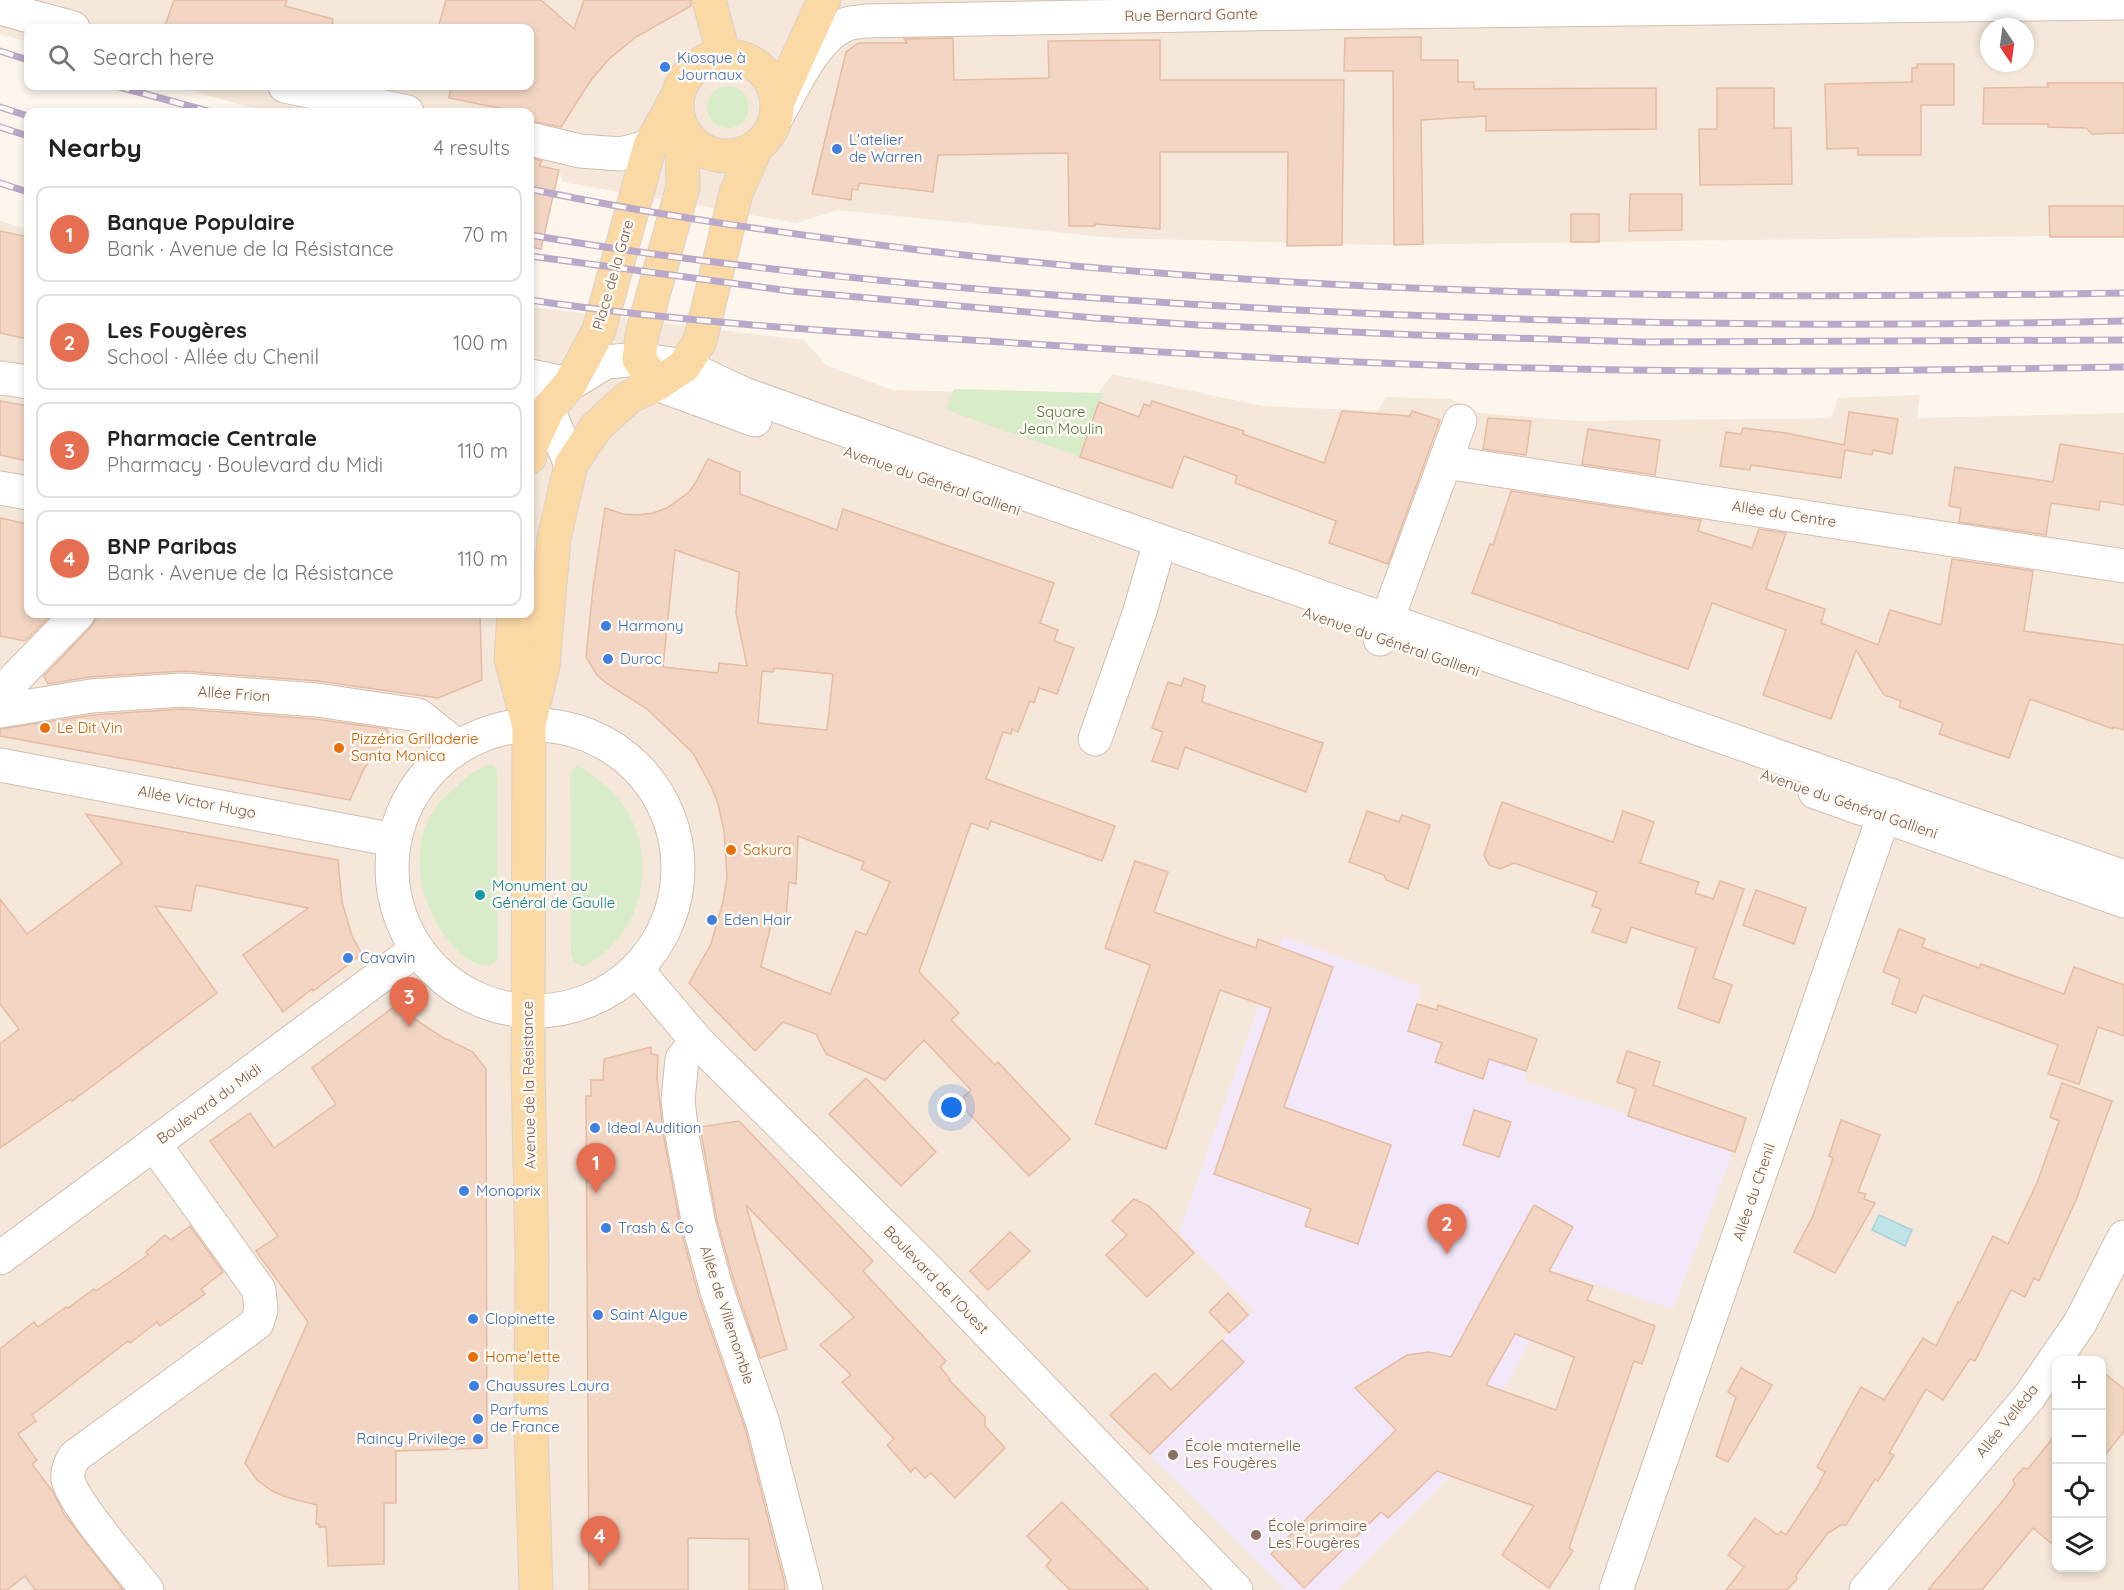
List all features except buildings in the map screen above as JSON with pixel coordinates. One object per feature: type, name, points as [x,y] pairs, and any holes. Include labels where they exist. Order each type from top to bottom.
[{"type":"main road","points":[[709,0],[724,56],[739,57],[753,63],[765,73],[773,86],[777,110]]},
{"type":"main road","points":[[678,95],[678,118],[682,129],[692,143],[707,153],[723,156],[741,155],[756,148],[766,140],[824,0]]},
{"type":"main road","name":"Place de la Gare","points":[[534,427],[539,398],[570,384],[598,330],[650,146],[685,79],[696,67],[724,56]]},
{"type":"main road","points":[[571,465],[596,427],[629,397],[648,372],[642,335],[683,187],[682,129]]},
{"type":"main road","points":[[684,366],[700,341],[736,193],[756,148]]},
{"type":"main road","name":"Avenue de la Résistance","points":[[536,1590],[531,1426],[529,724],[543,666],[554,538],[571,465]]},
{"type":"main road","name":"Avenue de la Résistance","points":[[514,618],[511,659],[529,724]]},
{"type":"street","name":"Rue Bernard Gante","points":[[777,110],[815,51],[829,35],[848,24],[866,21],[1307,7],[2110,2]]},
{"type":"street","points":[[0,8],[58,24]]},
{"type":"street","points":[[304,90],[388,108]]},
{"type":"street","points":[[534,140],[580,151],[621,154],[650,146]]},
{"type":"street","points":[[534,377],[570,384],[606,362],[648,372]]},
{"type":"street","name":"Avenue du Général Gallieni","points":[[648,372],[684,366],[744,394],[1384,629],[1888,806],[2124,901]]},
{"type":"street","name":"Avenue du Général Gallieni","points":[[648,372],[1155,559],[1384,629]]},
{"type":"street","points":[[539,398],[571,465]]},
{"type":"street","points":[[1384,629],[1460,421]]},
{"type":"street","name":"Allée du Centre","points":[[1445,462],[2124,566]]},
{"type":"street","points":[[0,488],[24,493]]},
{"type":"street","points":[[1095,739],[1139,614],[1155,559]]},
{"type":"street","points":[[0,694],[74,618]]},
{"type":"street","name":"Allée Frion","points":[[0,711],[17,706],[91,696],[182,690],[317,700],[418,716],[458,747]]},
{"type":"street","points":[[529,724],[572,729],[611,746],[644,774],[667,810],[678,851],[676,894],[662,934],[636,969],[605,993],[572,1004],[529,1011],[485,1003],[465,993],[438,974],[417,950],[399,916],[391,878],[394,840],[406,804],[428,772],[458,747],[483,734],[529,724]]},
{"type":"street","name":"Allée Victor Hugo","points":[[0,765],[394,840]]},
{"type":"street","name":"Avenue du Général Gallieni","points":[[1888,806],[2124,877]]},
{"type":"street","name":"Allée du Chenil","points":[[1616,1590],[1888,806]]},
{"type":"street","name":"Boulevard du Midi","points":[[0,1258],[417,950]]},
{"type":"street","name":"Boulevard de l'Ouest","points":[[636,969],[697,1041],[926,1268],[1236,1590]]},
{"type":"street","name":"Allée de Villemomble","points":[[697,1041],[682,1059],[678,1100],[682,1136],[699,1225],[717,1291],[763,1423],[806,1590]]},
{"type":"street","points":[[147,1590],[76,1498],[68,1479],[70,1465],[74,1457],[257,1323],[261,1310],[259,1290],[154,1144]]},
{"type":"street","name":"Allée Velléda","points":[[1866,1590],[2029,1397],[2080,1323],[2124,1237]]},
{"type":"shaded area","points":[[0,0],[2124,0],[2124,235],[1378,245],[1113,238],[838,210],[796,223],[563,182],[558,167],[534,167],[534,108],[256,108],[190,90],[534,90],[534,24],[24,24],[24,41],[0,34]]},
{"type":"shaded area","points":[[0,221],[24,228],[24,618],[534,618],[534,307],[804,340],[826,365],[892,390],[1097,395],[1112,374],[1263,406],[1378,411],[1386,397],[1450,399],[1478,413],[1579,421],[1831,418],[1838,398],[1920,395],[1917,418],[2124,413],[2124,1590],[0,1590]]},
{"type":"shaded area","points":[[1283,936],[1422,987],[1408,1032],[1526,1071],[1524,1081],[1734,1149],[1673,1309],[1567,1275],[1462,1464],[1337,1590],[1285,1590],[1127,1432],[1254,1310],[1179,1233]]},
{"type":"green space","points":[[728,86],[743,92],[749,107],[743,122],[728,128],[713,122],[707,107],[713,92]]},
{"type":"green space","name":"Square Jean Moulin","points":[[954,389],[1103,393],[1080,457],[946,410]]},
{"type":"green space","points":[[491,764],[495,766],[497,772],[498,958],[490,966],[472,962],[462,955],[438,926],[424,891],[420,872],[420,854],[429,818],[440,802],[473,773]]},
{"type":"green space","points":[[578,765],[597,778],[623,805],[635,827],[641,850],[643,873],[639,896],[631,918],[619,938],[603,954],[582,967],[573,961],[571,953],[570,774]]},
{"type":"water","points":[[1879,1215],[1912,1230],[1905,1246],[1872,1230]]},
{"type":"railway","points":[[0,51],[24,59]]},
{"type":"railway","points":[[131,90],[196,108]]},
{"type":"railway","points":[[0,107],[24,115]]},
{"type":"railway","points":[[0,127],[24,135]]},
{"type":"railway","points":[[0,183],[24,191]]},
{"type":"railway","points":[[534,190],[675,216],[870,244],[1069,266],[1220,278],[1521,292],[1672,295],[2124,293]]},
{"type":"railway","points":[[534,236],[671,257],[883,281],[1025,293],[1353,313],[1738,324],[2124,321]]},
{"type":"railway","points":[[534,257],[790,291],[1199,325],[1641,342],[2124,340]]},
{"type":"railway","points":[[534,301],[706,321],[824,330],[1358,362],[1715,371],[2124,367]]},
{"type":"place","name":"Kiosque à Journaux","points":[[665,67]]},
{"type":"place","name":"L'atelier de Warren","points":[[837,149]]},
{"type":"place","name":"Harmony","points":[[606,626]]},
{"type":"place","name":"Duroc","points":[[608,659]]},
{"type":"place","name":"Le Dit Vin","points":[[45,728]]},
{"type":"place","name":"Pizzéria Grilladerie Santa Monica","points":[[339,748]]},
{"type":"place","name":"Sakura","points":[[731,850]]},
{"type":"place","name":"Monument au Général de Gaulle","points":[[480,895]]},
{"type":"place","name":"Eden Hair","points":[[712,920]]},
{"type":"place","name":"Cavavin","points":[[348,958]]},
{"type":"place","name":"Pharmacie Centrale","points":[[409,1027]]},
{"type":"place","name":"Ideal Audition","points":[[595,1128]]},
{"type":"place","name":"Monoprix","points":[[464,1191]]},
{"type":"place","name":"Banque Populaire","points":[[596,1193]]},
{"type":"place","name":"Trash & Co","points":[[606,1228]]},
{"type":"place","name":"Les Fougères","points":[[1447,1254]]},
{"type":"place","name":"Saint Algue","points":[[598,1315]]},
{"type":"place","name":"Clopinette","points":[[473,1319]]},
{"type":"place","name":"Home'lette","points":[[473,1357]]},
{"type":"place","name":"Chaussures Laura","points":[[474,1386]]},
{"type":"place","name":"Parfums de France","points":[[478,1419]]},
{"type":"place","name":"Raincy Privilege","points":[[478,1439]]},
{"type":"place","name":"École maternelle Les Fougères","points":[[1173,1455]]},
{"type":"place","name":"École primaire Les Fougères","points":[[1256,1535]]},
{"type":"place","name":"BNP Paribas","points":[[600,1566]]}]
